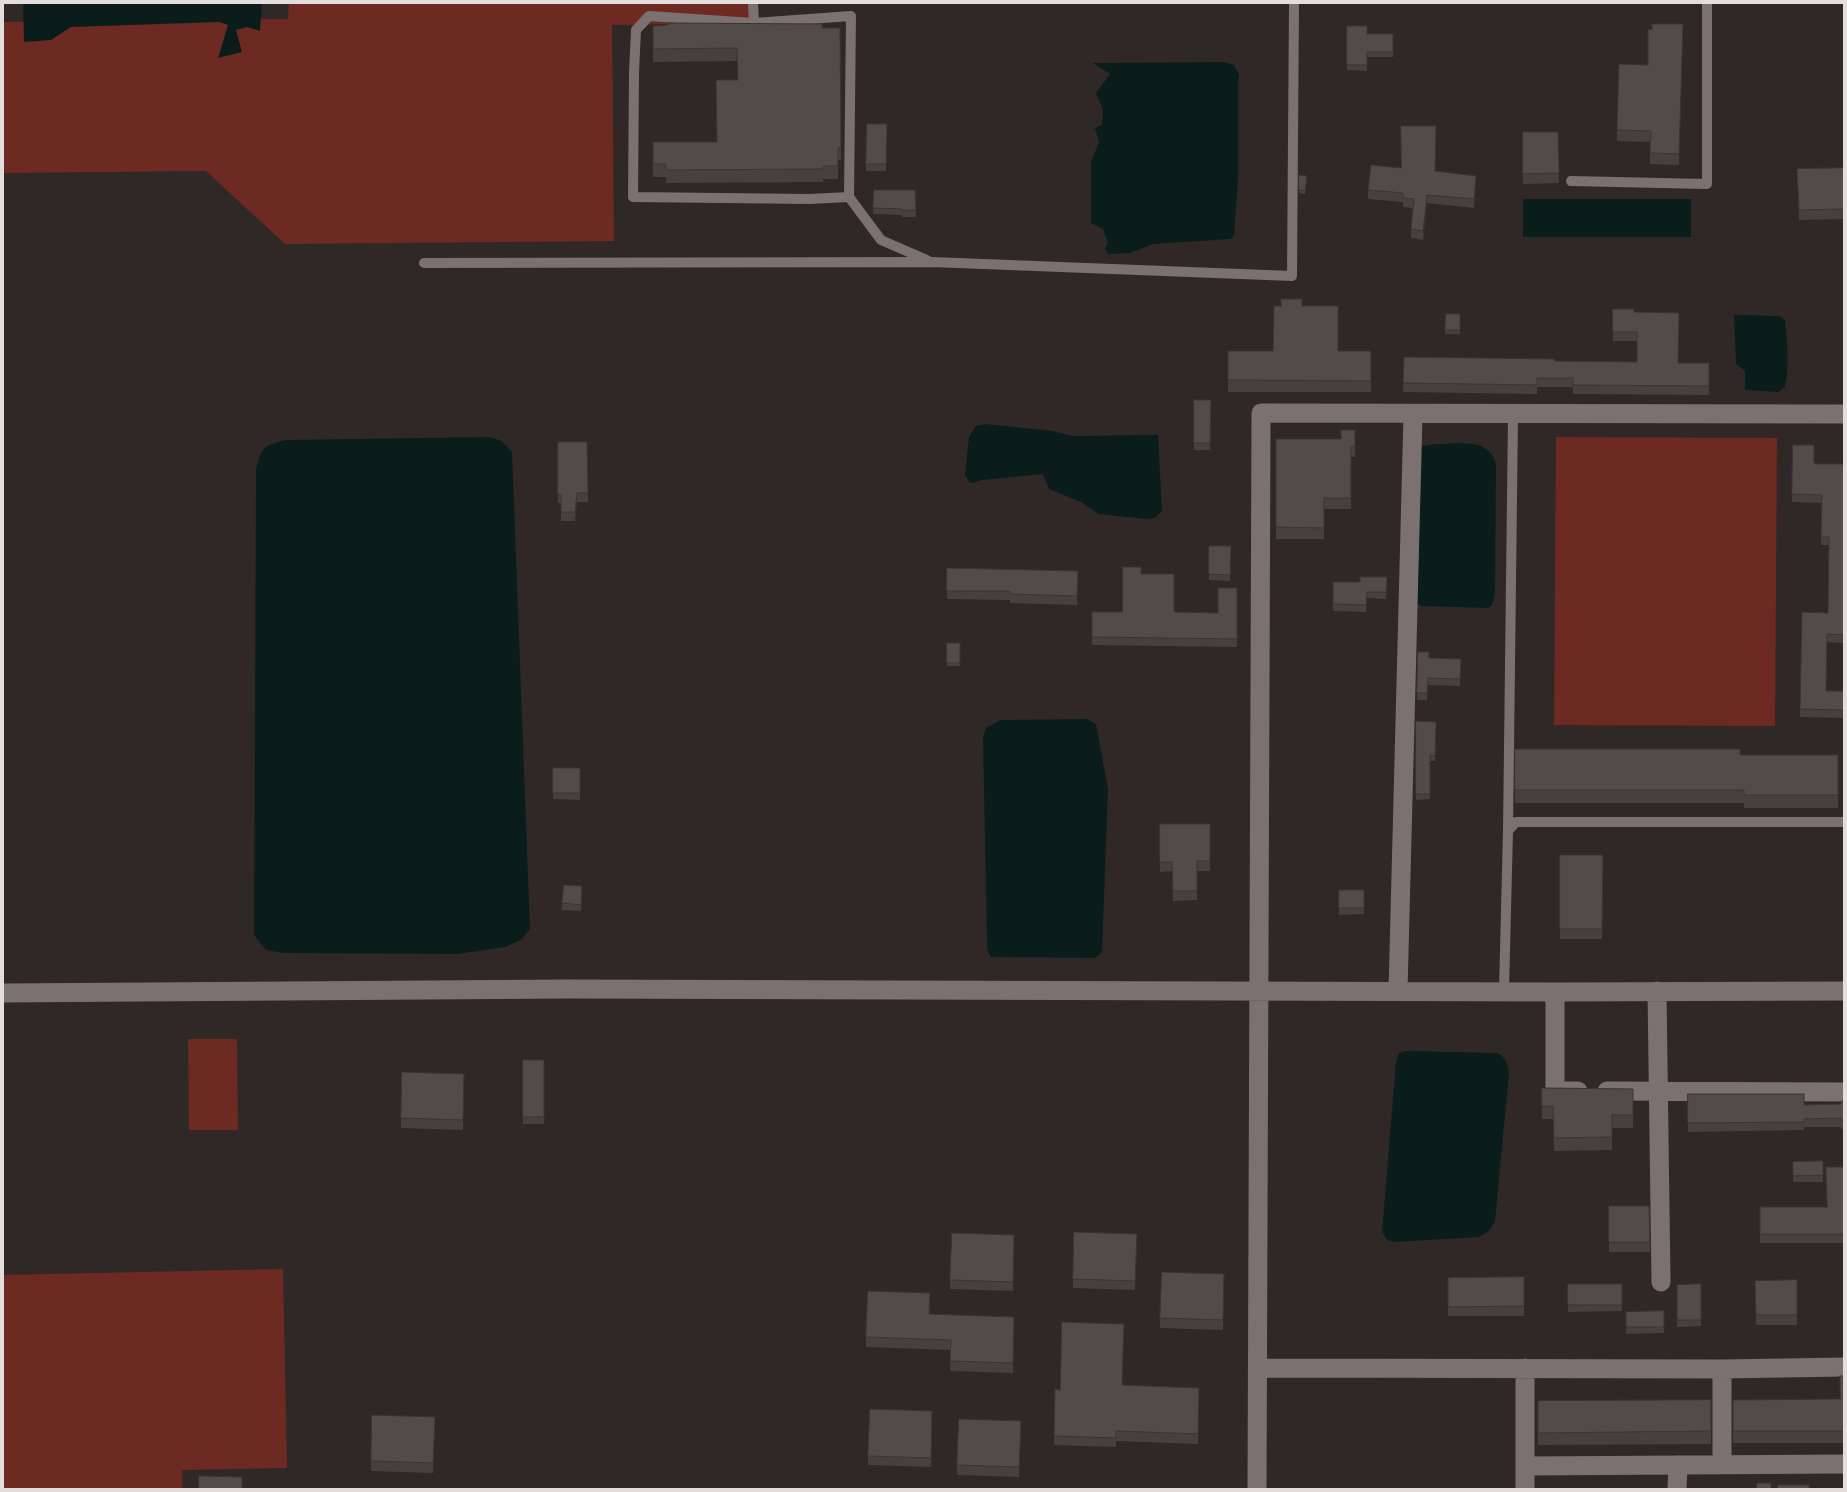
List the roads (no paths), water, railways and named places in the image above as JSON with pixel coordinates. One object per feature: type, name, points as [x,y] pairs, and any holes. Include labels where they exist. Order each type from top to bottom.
[{"type":"street","points":[[1257,1489],[1261,413],[1844,414]]},
{"type":"street","points":[[1398,991],[1413,414]]},
{"type":"street","points":[[3,993],[568,989],[1259,991],[1504,990],[1555,992],[1844,990]]},
{"type":"street","points":[[1657,991],[1661,1282]]},
{"type":"street","points":[[1555,992],[1555,1091],[1844,1092]]},
{"type":"street","points":[[1258,1368],[1722,1369],[1844,1367]]},
{"type":"street","points":[[1525,1368],[1525,1489]]},
{"type":"street","points":[[1722,1369],[1722,1464]]},
{"type":"street","points":[[1525,1466],[1844,1464]]},
{"type":"street","points":[[1677,1489],[1678,1465]]},
{"type":"lane","points":[[753,3],[754,23]]},
{"type":"lane","points":[[424,263],[932,262],[1292,276],[1294,3]]},
{"type":"lane","points":[[1571,181],[1707,184],[1707,3]]},
{"type":"lane","points":[[849,197],[809,199],[633,197],[634,73],[636,30],[649,16],[754,23],[851,16],[849,197],[881,240],[932,262]]},
{"type":"lane","points":[[1504,990],[1508,831],[1513,414]]},
{"type":"lane","points":[[1508,831],[1516,822],[1522,821],[1844,822]]},
{"type":"water","points":[[23,3],[262,3],[260,31],[247,27],[236,30],[242,52],[218,58],[228,25],[219,22],[71,27],[51,40],[24,42]]},
{"type":"water","points":[[1224,62],[1234,65],[1239,75],[1238,180],[1234,235],[1231,239],[1153,244],[1130,253],[1108,254],[1105,248],[1108,243],[1103,229],[1091,223],[1091,162],[1099,142],[1095,128],[1102,125],[1103,109],[1096,93],[1110,74],[1093,63]]},
{"type":"water","points":[[1523,199],[1691,199],[1691,237],[1523,237]]},
{"type":"water","points":[[1734,315],[1779,316],[1785,320],[1788,354],[1787,378],[1785,387],[1778,392],[1745,390],[1745,371],[1736,364]]},
{"type":"water","points":[[985,424],[1053,431],[1072,436],[1158,435],[1162,511],[1155,518],[1146,519],[1099,514],[1081,502],[1049,489],[1043,474],[982,480],[973,483],[969,482],[965,475],[969,437],[976,426]]},
{"type":"water","points":[[489,437],[502,441],[512,452],[530,929],[521,940],[505,947],[458,954],[283,953],[266,950],[254,935],[256,471],[261,452],[268,446],[286,440]]},
{"type":"water","points":[[1464,443],[1481,446],[1493,456],[1496,465],[1495,593],[1492,605],[1488,608],[1421,606],[1417,603],[1422,446]]},
{"type":"water","points":[[1087,719],[1096,724],[1108,789],[1102,952],[1095,958],[991,957],[988,952],[987,943],[983,737],[986,728],[1001,720]]},
{"type":"water","points":[[1406,1051],[1497,1053],[1502,1056],[1508,1066],[1509,1073],[1495,1221],[1489,1231],[1479,1237],[1395,1242],[1387,1240],[1382,1232],[1396,1062],[1399,1053]]}]
